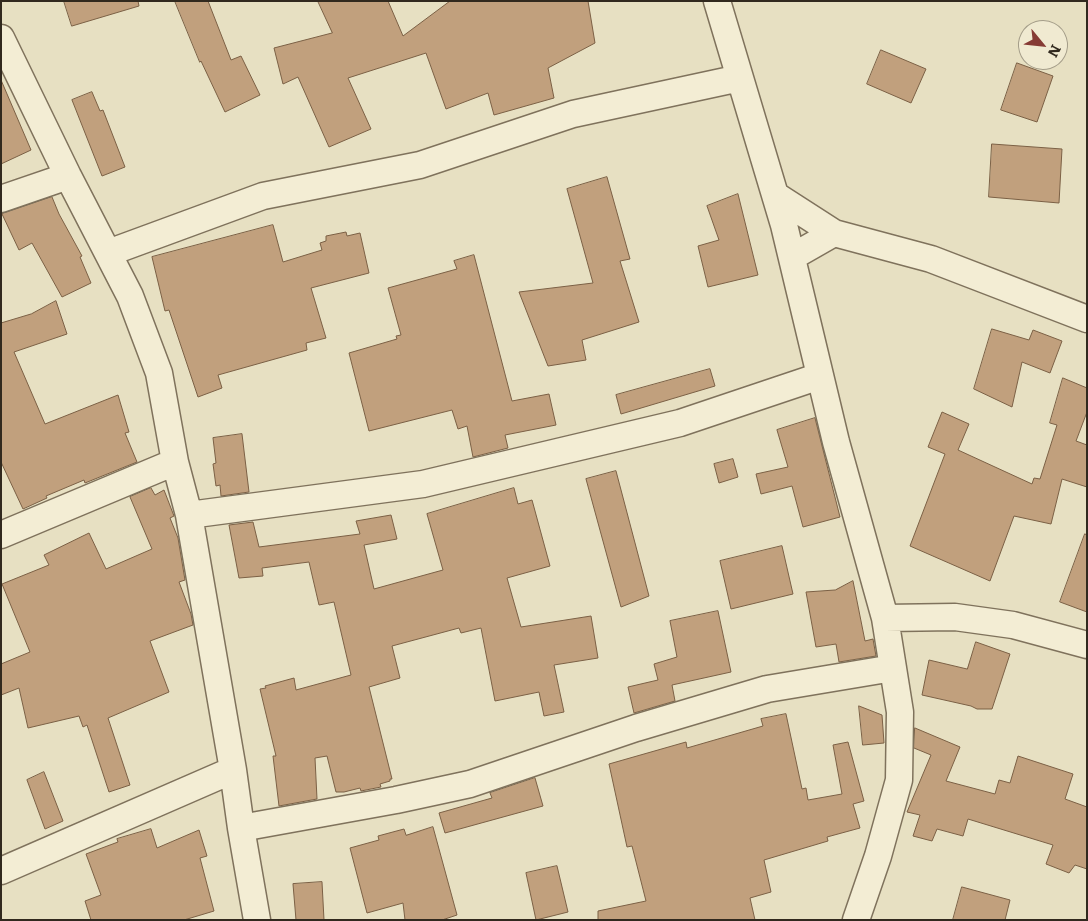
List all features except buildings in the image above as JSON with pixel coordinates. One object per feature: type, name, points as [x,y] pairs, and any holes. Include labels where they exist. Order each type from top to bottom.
[{"type":"street","points":[[717,1],[792,257],[836,442],[885,618],[900,712],[899,780],[878,856],[856,920]]},
{"type":"street","points":[[1,38],[68,176],[130,296],[159,373],[175,462],[188,515],[233,770],[257,920]]},
{"type":"street","points":[[108,253],[263,196],[420,165],[573,114],[740,78]]},
{"type":"street","points":[[1,199],[68,176]]},
{"type":"street","points":[[775,195],[834,233],[932,259],[1087,320]]},
{"type":"street","points":[[792,257],[834,233]]},
{"type":"street","points":[[188,515],[423,484],[680,423],[820,376]]},
{"type":"street","points":[[1,535],[175,462]]},
{"type":"street","points":[[885,618],[955,617],[1013,625],[1087,646]]},
{"type":"street","points":[[241,828],[386,802],[470,784],[636,728],[767,689],[893,668]]},
{"type":"street","points":[[1,871],[233,770]]}]
